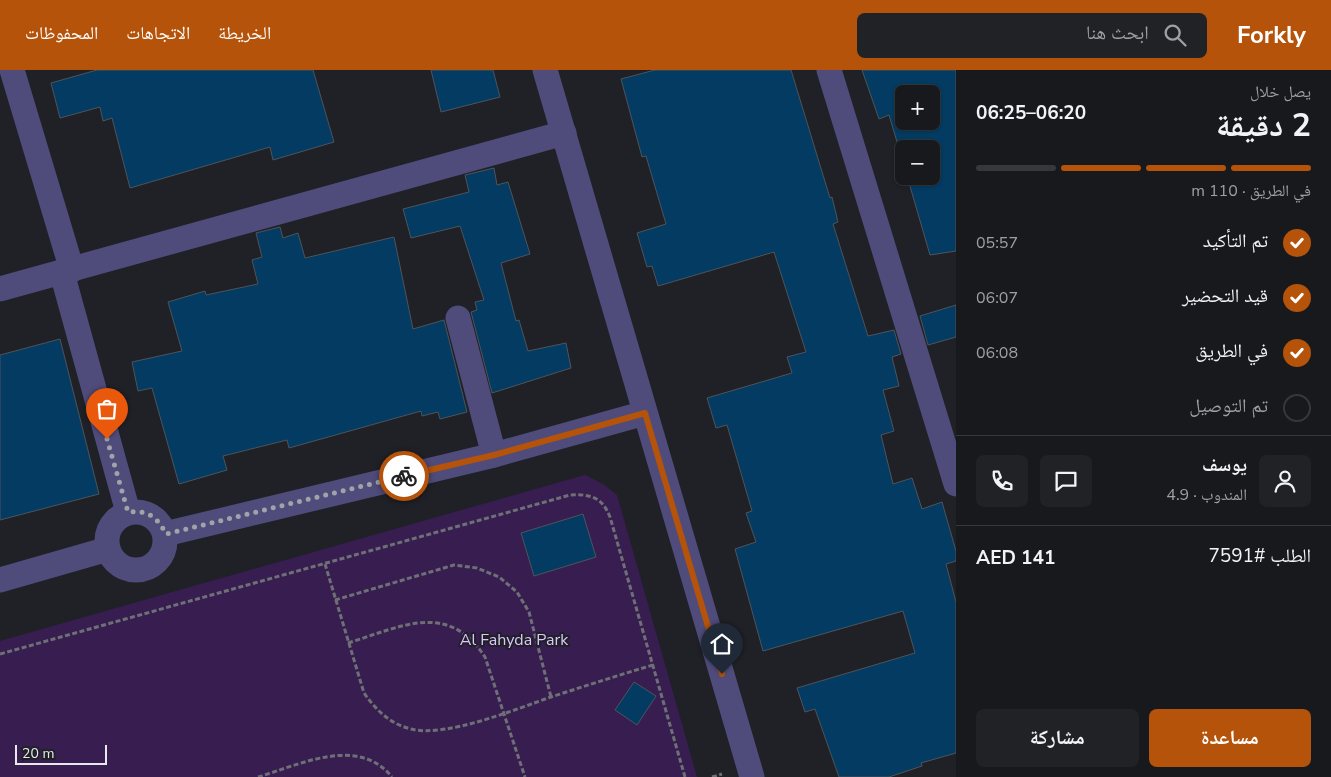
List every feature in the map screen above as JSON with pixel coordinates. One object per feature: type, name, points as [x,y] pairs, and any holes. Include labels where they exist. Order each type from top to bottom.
[{"type":"street","points":[[12,70],[67,271],[128,512]]},
{"type":"street","points":[[545,70],[752,777]]},
{"type":"street","points":[[829,70],[956,484]]},
{"type":"street","points":[[0,289],[564,133]]},
{"type":"street","points":[[458,318],[494,455]]},
{"type":"street","points":[[166,534],[494,455],[645,413]]},
{"type":"street","points":[[128,512],[146,513],[155,518],[166,534],[166,544],[160,558],[149,567],[139,570],[129,570],[120,565],[108,549],[109,531],[120,516],[128,512]]},
{"type":"street","points":[[0,580],[108,549]]},
{"type":"path","points":[[0,654],[570,495],[583,494],[595,497],[605,505],[610,516],[685,777]]},
{"type":"path","points":[[325,564],[364,694],[376,710],[392,722],[411,730],[432,731],[505,713],[653,664]]},
{"type":"path","points":[[335,600],[454,565],[477,568],[499,577],[517,592],[529,612],[550,697]]},
{"type":"path","points":[[348,643],[416,622],[432,621],[449,624],[463,632],[481,650],[505,713],[525,777]]},
{"type":"path","points":[[258,777],[331,755],[362,757],[376,764],[392,777]]},
{"type":"green space","name":"Al Fahyda Park","points":[[585,475],[603,484],[617,495],[697,777],[0,777],[0,641]]},
{"type":"building","points":[[97,70],[313,70],[334,142],[273,160],[270,147],[130,188],[112,118],[103,121],[100,107],[60,118],[51,83]]},
{"type":"building","points":[[431,70],[493,70],[500,97],[441,112]]},
{"type":"building","points":[[655,70],[791,70],[830,198],[832,197],[838,222],[833,224],[868,336],[894,330],[901,354],[892,357],[899,386],[883,390],[894,431],[881,435],[893,484],[912,478],[922,509],[942,502],[956,551],[956,561],[946,564],[956,602],[956,753],[921,763],[922,766],[889,777],[839,777],[815,709],[805,712],[797,688],[915,653],[903,611],[763,651],[735,549],[756,542],[746,513],[752,511],[727,425],[716,428],[707,398],[792,373],[787,357],[806,352],[774,252],[658,286],[652,266],[647,267],[637,233],[666,224],[646,156],[642,157],[621,79]]},
{"type":"building","points":[[862,70],[956,70],[956,251],[930,255],[910,185],[940,185],[940,140],[896,140],[889,115],[879,119]]},
{"type":"building","points":[[494,168],[497,185],[508,182],[530,254],[501,263],[516,321],[519,320],[528,351],[566,343],[571,368],[492,393],[471,312],[477,310],[475,302],[484,300],[460,226],[411,238],[403,209],[469,192],[465,175]]},
{"type":"building","points":[[280,227],[283,238],[298,233],[305,258],[394,237],[413,329],[444,320],[467,412],[440,419],[438,412],[422,416],[421,411],[289,448],[287,440],[223,456],[227,470],[179,484],[152,388],[138,391],[132,362],[182,351],[168,302],[205,291],[206,295],[258,284],[252,260],[262,257],[256,233]]},
{"type":"building","points":[[956,305],[956,337],[928,345],[920,316]]},
{"type":"building","points":[[60,339],[99,494],[0,520],[0,355]]},
{"type":"building","points":[[583,514],[596,557],[534,576],[521,533]]},
{"type":"building","points":[[634,682],[656,696],[637,725],[615,710]]},
{"type":"way so far","points":[[107,439],[128,512],[137,511],[155,518],[166,534],[404,476]]},
{"type":"route","points":[[404,476],[494,455],[645,413],[722,674]]}]
